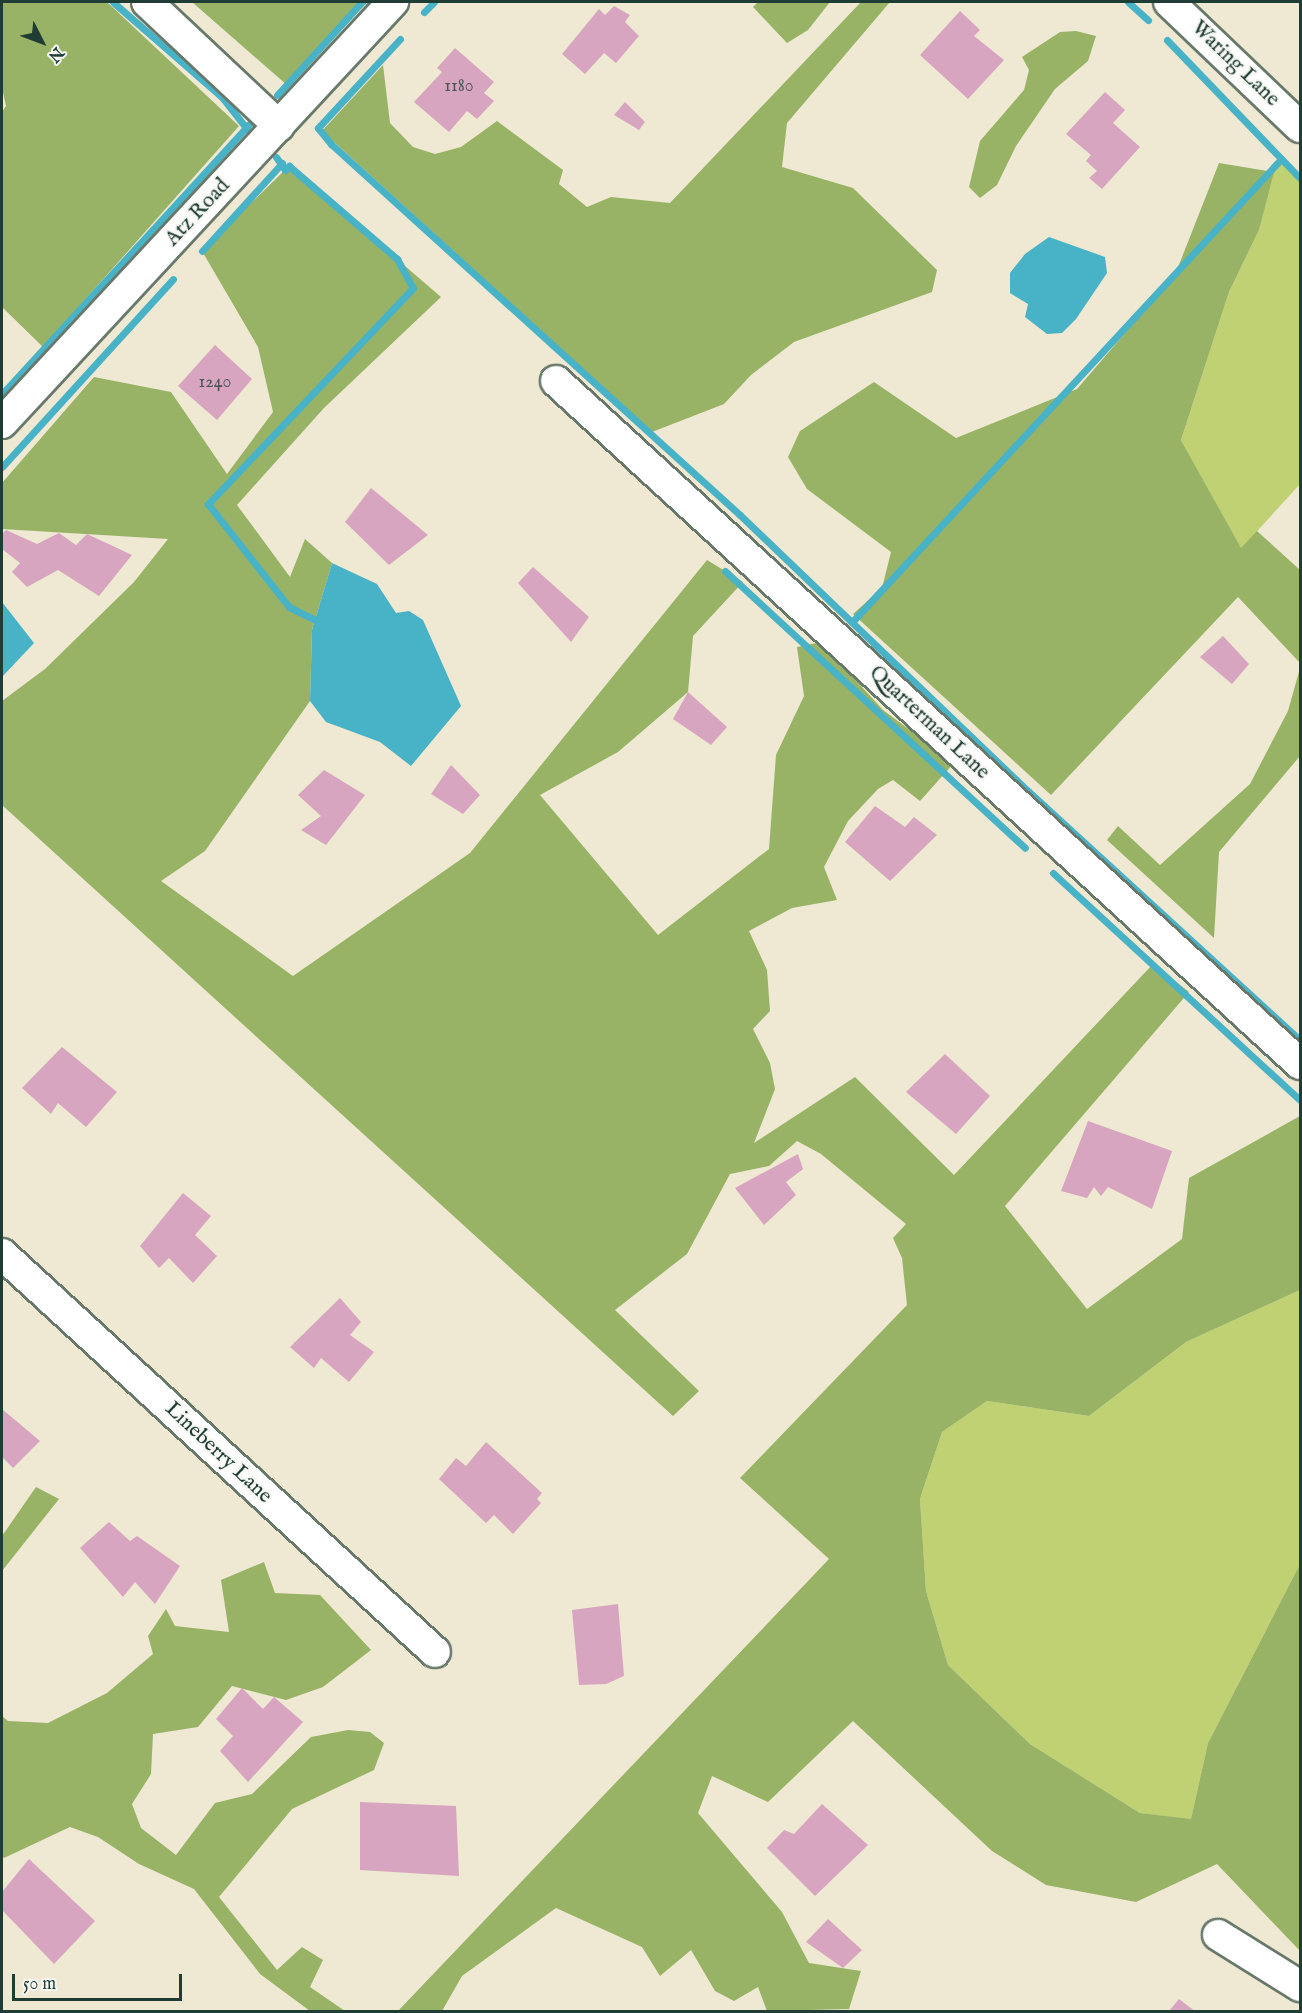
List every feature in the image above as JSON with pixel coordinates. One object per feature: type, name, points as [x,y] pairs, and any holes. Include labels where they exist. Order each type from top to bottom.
[{"type":"street","points":[[147,2],[279,126]]},
{"type":"street","name":"Atz Road","points":[[2,423],[393,2]]},
{"type":"street","name":"Waring Lane","points":[[1169,2],[1300,127]]},
{"type":"street","name":"Quarterman Lane","points":[[556,381],[1300,1064]]},
{"type":"street","name":"Lineberry Lane","points":[[2,1254],[435,1652]]},
{"type":"street","points":[[1218,1935],[1300,1986]]},
{"type":"green space","points":[[2,2],[107,2],[239,126],[43,347],[2,307],[2,112],[6,106],[2,88]]},
{"type":"green space","points":[[192,2],[362,2],[287,85]]},
{"type":"green space","points":[[758,2],[830,2],[808,30],[787,43],[753,7]]},
{"type":"green space","points":[[861,2],[890,2],[787,123],[782,167],[853,188],[937,270],[932,292],[794,342],[751,375],[724,404],[652,432],[322,131],[383,65],[390,123],[413,147],[435,154],[461,147],[497,121],[563,170],[559,184],[587,207],[611,197],[670,203]]},
{"type":"green space","points":[[1076,31],[1096,36],[1088,61],[1055,89],[1016,146],[997,185],[980,198],[969,187],[980,141],[1024,90],[1029,70],[1022,57],[1060,32]]},
{"type":"green space","points":[[1281,159],[1300,179],[1300,484],[1241,549],[1181,440],[1229,292],[1259,230],[1272,169]]},
{"type":"green space","points":[[1219,163],[1274,172],[1259,230],[1229,292],[1181,440],[1241,548],[1257,531],[1300,570],[1300,663],[1238,597],[1051,795],[853,614],[882,588],[891,552],[807,489],[788,457],[800,431],[874,382],[956,438],[1077,389],[1175,275]]},
{"type":"green space","points":[[289,166],[441,297],[324,408],[237,505],[290,577],[305,539],[332,563],[312,630],[310,701],[205,851],[161,881],[293,976],[470,853],[707,560],[743,582],[693,636],[688,692],[618,752],[540,795],[658,935],[769,849],[776,755],[804,696],[797,647],[821,642],[883,710],[954,763],[920,801],[893,780],[878,789],[848,821],[824,867],[837,900],[792,908],[749,931],[767,970],[770,1011],[753,1029],[770,1063],[775,1089],[754,1143],[855,1077],[954,1175],[1153,964],[1189,992],[1005,1206],[1087,1309],[1182,1239],[1189,1178],[1300,1116],[1300,1290],[1186,1342],[1089,1416],[987,1401],[942,1432],[920,1499],[926,1591],[948,1665],[1030,1744],[1140,1813],[1191,1819],[1208,1743],[1300,1564],[1300,1951],[1217,1864],[1136,1902],[1046,1885],[992,1851],[853,1721],[768,1802],[712,1776],[698,1813],[782,1912],[809,1963],[861,1971],[849,2009],[767,2011],[758,1987],[734,2001],[715,1991],[691,1950],[660,1976],[642,1947],[556,1908],[462,1976],[442,2011],[398,2011],[829,1559],[740,1478],[907,1305],[902,1258],[893,1238],[906,1224],[821,1154],[797,1141],[769,1166],[730,1174],[687,1254],[615,1310],[699,1391],[673,1416],[2,805],[2,701],[45,669],[134,582],[168,539],[2,529],[2,483],[94,377],[171,392],[227,474],[273,412],[258,347],[202,251]]},
{"type":"green space","points":[[1300,668],[1300,756],[1219,852],[1214,938],[1107,840],[1118,826],[1160,865],[1250,784],[1288,711]]},
{"type":"green space","points":[[1300,1290],[1300,1564],[1208,1743],[1191,1820],[1140,1813],[1030,1744],[948,1665],[926,1591],[920,1499],[942,1432],[987,1401],[1089,1416],[1186,1342]]},
{"type":"green space","points":[[36,1487],[59,1499],[2,1571],[2,1536]]},
{"type":"green space","points":[[264,1562],[275,1593],[320,1595],[371,1650],[323,1687],[286,1700],[232,1686],[198,1727],[153,1734],[151,1774],[132,1804],[141,1828],[176,1855],[215,1803],[252,1794],[311,1737],[348,1730],[370,1732],[384,1743],[374,1770],[292,1809],[219,1897],[277,1970],[302,1947],[323,1960],[310,1987],[345,2011],[310,2011],[260,1974],[194,1889],[139,1864],[98,1837],[70,1827],[4,1858],[2,1856],[2,1716],[8,1721],[48,1723],[107,1693],[153,1654],[148,1636],[166,1609],[175,1626],[229,1632],[221,1580]]},
{"type":"water","points":[[1049,237],[1105,257],[1107,273],[1076,319],[1062,333],[1047,334],[1025,317],[1028,304],[1010,293],[1010,273],[1025,254]]},
{"type":"water","points":[[332,563],[377,584],[396,613],[409,611],[423,620],[461,706],[411,766],[380,742],[326,722],[310,701],[312,630]]},
{"type":"water","points":[[2,602],[34,643],[2,677]]},
{"type":"building","points":[[614,6],[630,15],[625,22],[639,36],[616,63],[604,53],[585,74],[562,54],[599,9],[605,15]]},
{"type":"building","points":[[960,11],[980,30],[974,36],[1004,60],[968,99],[920,55]]},
{"type":"building","points":[[455,48],[494,82],[484,93],[494,101],[477,119],[467,111],[449,132],[414,102],[442,72],[437,68]]},
{"type":"building","points":[[1105,92],[1125,110],[1113,123],[1140,147],[1102,189],[1089,178],[1097,171],[1086,161],[1091,155],[1066,134]]},
{"type":"building","points":[[625,102],[645,122],[639,130],[614,115]]},
{"type":"building","points":[[215,345],[252,379],[217,420],[178,386]]},
{"type":"building","points":[[371,488],[428,535],[389,565],[345,522]]},
{"type":"building","points":[[6,530],[37,544],[59,533],[76,545],[87,534],[132,555],[99,596],[58,570],[27,587],[12,572],[20,563],[2,549],[2,534]]},
{"type":"building","points":[[533,567],[589,617],[571,642],[518,583]]},
{"type":"building","points":[[1223,636],[1249,664],[1232,684],[1200,657]]},
{"type":"building","points":[[688,692],[727,727],[711,745],[673,719]]},
{"type":"building","points":[[451,765],[480,795],[463,814],[431,794]]},
{"type":"building","points":[[324,770],[365,795],[326,845],[301,830],[321,816],[298,795]]},
{"type":"building","points":[[875,806],[905,827],[914,817],[937,835],[890,881],[845,842]]},
{"type":"building","points":[[62,1047],[117,1092],[86,1127],[58,1103],[51,1114],[22,1088]]},
{"type":"building","points":[[945,1054],[990,1096],[956,1134],[906,1092]]},
{"type":"building","points":[[1088,1121],[1172,1151],[1152,1209],[1108,1187],[1101,1196],[1094,1187],[1087,1198],[1061,1191]]},
{"type":"building","points":[[798,1154],[803,1169],[786,1182],[796,1195],[764,1225],[735,1188]]},
{"type":"building","points":[[183,1193],[211,1216],[195,1235],[217,1256],[193,1283],[169,1258],[159,1268],[140,1246]]},
{"type":"building","points":[[340,1298],[361,1322],[350,1335],[374,1352],[349,1382],[321,1358],[314,1368],[290,1347]]},
{"type":"building","points":[[2,1409],[40,1441],[13,1468],[2,1457]]},
{"type":"building","points":[[486,1442],[542,1493],[537,1499],[541,1503],[513,1534],[494,1515],[486,1523],[439,1479],[456,1458],[466,1466]]},
{"type":"building","points":[[109,1522],[130,1541],[137,1536],[180,1566],[155,1604],[135,1582],[123,1597],[80,1548]]},
{"type":"building","points":[[618,1604],[624,1676],[606,1684],[579,1685],[572,1610]]},
{"type":"building","points":[[242,1688],[263,1709],[274,1697],[303,1722],[248,1782],[220,1751],[233,1736],[216,1719]]},
{"type":"building","points":[[360,1802],[456,1806],[459,1876],[360,1870]]},
{"type":"building","points":[[822,1804],[868,1845],[815,1896],[767,1848],[784,1830],[794,1834]]},
{"type":"building","points":[[29,1859],[95,1921],[54,1964],[2,1910],[2,1892]]},
{"type":"building","points":[[828,1919],[862,1950],[843,1968],[806,1942]]},
{"type":"building","points":[[1179,1999],[1196,2012],[1168,2012]]},
{"type":"waterway","points":[[113,2],[222,97],[247,129]]},
{"type":"waterway","points":[[277,95],[362,2]]},
{"type":"waterway","points":[[424,12],[434,2]]},
{"type":"waterway","points":[[1128,2],[1148,20]]},
{"type":"waterway","points":[[400,39],[318,128],[331,144],[740,515],[1027,790],[1300,1040]]},
{"type":"waterway","points":[[1167,40],[1300,178]]},
{"type":"waterway","points":[[2,394],[251,122]]},
{"type":"waterway","points":[[276,157],[285,170],[289,166],[397,259],[413,288],[208,504],[289,607],[318,621]]},
{"type":"waterway","points":[[852,622],[1281,159]]},
{"type":"waterway","points":[[202,251],[282,163]]},
{"type":"waterway","points":[[2,467],[173,279]]},
{"type":"waterway","points":[[725,571],[1025,848]]},
{"type":"waterway","points":[[1053,873],[1300,1100]]}]
